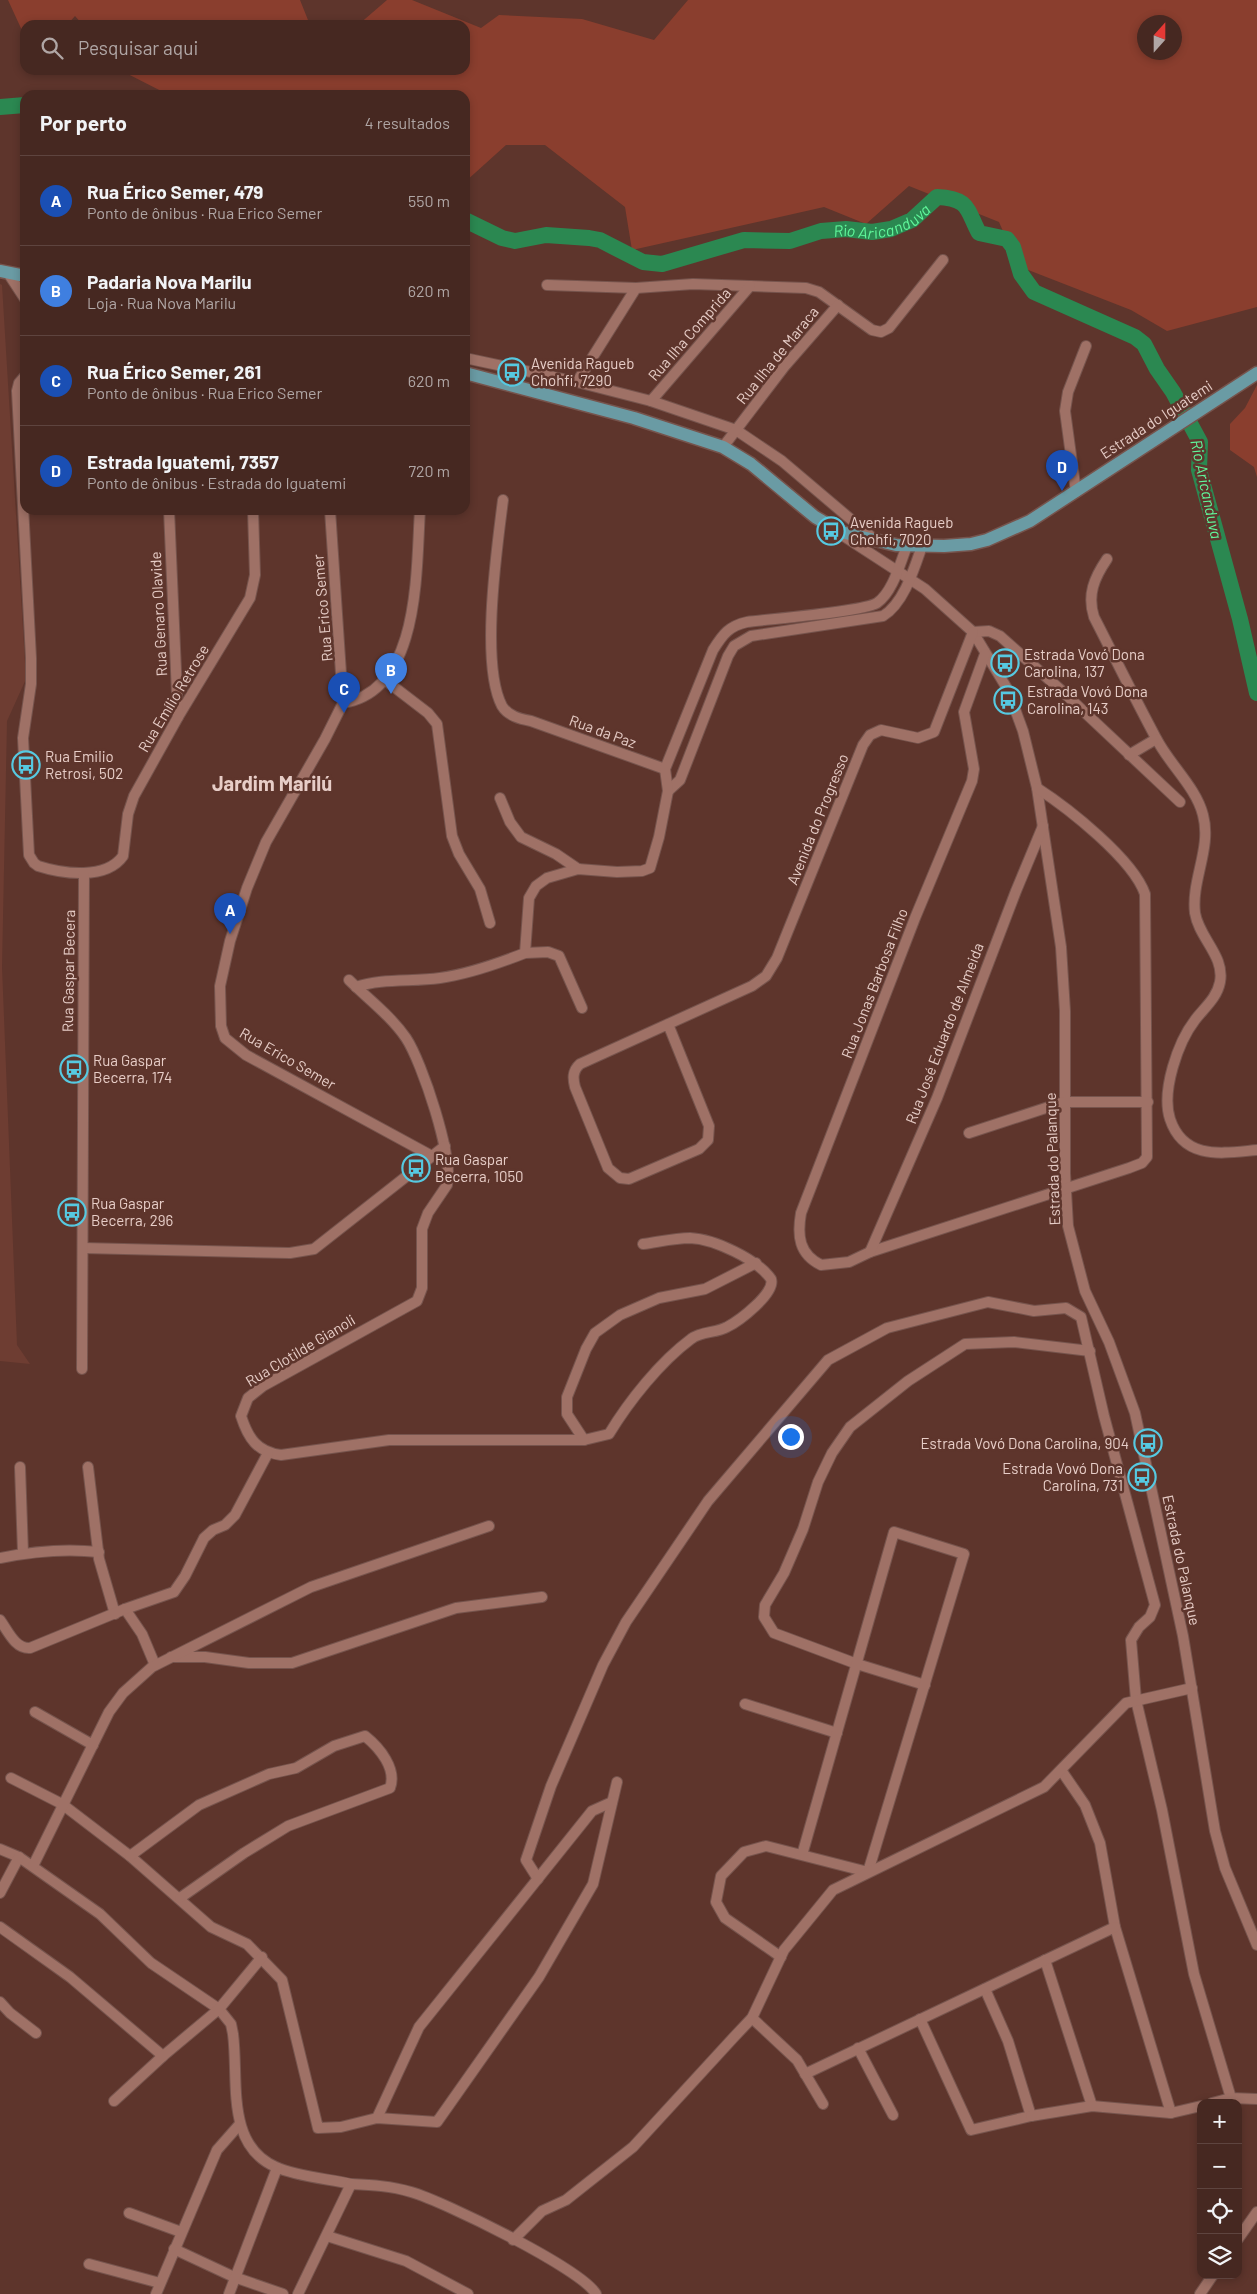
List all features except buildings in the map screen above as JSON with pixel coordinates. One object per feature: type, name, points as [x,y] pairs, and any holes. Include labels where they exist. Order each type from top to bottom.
[{"type":"main road","points":[[4,272],[20,275]]},
{"type":"main road","name":"Estrada do Iguatemi","points":[[470,374],[634,418],[723,446],[751,464],[827,525],[841,532],[876,541],[907,546],[922,546],[971,544],[995,537],[1030,521],[1257,372]]},
{"type":"street","name":"Rua Ilha de Maraca","points":[[723,446],[784,367],[838,305],[872,330],[881,332],[886,330],[943,260]]},
{"type":"street","points":[[4,272],[20,293]]},
{"type":"street","points":[[547,285],[636,288],[675,284],[812,289],[838,305]]},
{"type":"street","name":"Rua Ilha Comprida","points":[[651,401],[750,286]]},
{"type":"street","points":[[577,382],[636,288]]},
{"type":"street","points":[[1076,492],[1065,411],[1066,401],[1086,346]]},
{"type":"street","points":[[470,359],[577,382],[651,401],[736,430],[782,460],[876,541]]},
{"type":"street","name":"Rua Emílio Retrose","points":[[20,382],[17,391],[20,448]]},
{"type":"street","name":"Rua da Paz","points":[[503,500],[492,614],[494,677],[497,692],[504,709],[519,719],[531,721],[666,769]]},
{"type":"street","name":"Rua Emílio Retrose","points":[[24,515],[31,658],[31,684],[24,738],[30,855],[38,866],[84,873],[107,868],[119,861],[123,856],[130,805],[178,717],[250,598],[255,575],[253,515]]},
{"type":"street","name":"Rua Genaro Olavide","points":[[169,515],[178,717]]},
{"type":"street","name":"Rua Erico Semer","points":[[330,515],[344,703],[256,861],[223,970],[219,1002],[222,1026],[225,1038],[246,1055],[430,1155]]},
{"type":"street","points":[[344,703],[356,701],[369,694],[385,680],[397,660],[411,622],[420,515]]},
{"type":"street","name":"Estrada do Palanque","points":[[827,525],[909,578],[941,602],[973,632],[1008,690],[1016,710],[1037,788],[1061,947],[1065,1011],[1065,1190],[1068,1226],[1085,1291],[1109,1342],[1135,1413],[1183,1636],[1220,1849],[1257,1945]]},
{"type":"street","points":[[525,953],[527,907],[532,891],[547,878],[578,869],[598,872],[642,871],[651,865],[657,847],[668,791],[666,769],[713,650],[727,629],[747,622],[869,606],[882,597],[897,572],[907,546]]},
{"type":"street","points":[[668,791],[680,780],[720,676],[734,646],[751,636],[882,616],[895,606],[922,546]]},
{"type":"street","points":[[1107,558],[1093,584],[1089,604],[1094,618],[1156,740],[1190,791],[1203,815],[1205,842],[1197,881],[1195,912],[1201,932],[1215,954],[1220,971],[1220,983],[1214,997],[1194,1020],[1177,1048],[1170,1083],[1170,1120],[1193,1149],[1205,1153],[1257,1150]]},
{"type":"street","points":[[973,632],[980,630],[989,631],[1000,636],[1174,794],[1180,802]]},
{"type":"street","name":"Avenida do Progresso","points":[[668,1024],[709,1126],[708,1140],[699,1149],[654,1169],[629,1179],[620,1178],[608,1168],[575,1087],[574,1073],[580,1064],[668,1024],[752,986],[766,976],[777,958],[870,736],[877,730],[888,730],[918,738],[934,732],[973,632]]},
{"type":"street","name":"Rua Jonas Barbosa Filho","points":[[985,654],[964,712],[974,769],[972,781],[916,918],[801,1213],[798,1232],[805,1254],[821,1266],[849,1262],[870,1252],[1129,1168],[1145,1160],[1148,1152],[1148,1102]]},
{"type":"street","points":[[385,680],[428,713],[437,724],[452,836],[459,854],[480,889],[490,923]]},
{"type":"street","points":[[1129,755],[1156,740]]},
{"type":"street","points":[[969,1133],[1064,1102],[1148,1102],[1146,901],[1142,888],[1137,878],[1080,818],[1037,788]]},
{"type":"street","points":[[500,798],[510,822],[521,837],[556,854],[578,869]]},
{"type":"street","name":"Rua José Eduardo de Almeida","points":[[870,1252],[936,1098],[1016,891],[1044,825]]},
{"type":"street","name":"Rua Gaspar Becera","points":[[82,1369],[84,873]]},
{"type":"street","points":[[83,1248],[304,1252],[326,1242],[430,1155],[445,1146],[412,1049],[398,1029],[352,984],[412,981],[456,975],[525,953],[548,952],[559,956],[582,1008]]},
{"type":"street","name":"Rua Clotilde Gianoli","points":[[268,1453],[247,1434],[241,1416],[248,1398],[263,1386],[417,1301],[420,1297],[422,1288],[422,1229],[428,1213],[448,1185],[449,1178],[445,1146]]},
{"type":"street","points":[[0,1620],[16,1644],[26,1649],[125,1609],[165,1597],[179,1587],[204,1538],[225,1525],[235,1515],[268,1453],[281,1455],[389,1440],[584,1440],[609,1434],[628,1402],[692,1338],[728,1327],[767,1295],[773,1282],[756,1263],[702,1239],[688,1238],[643,1244]]},
{"type":"street","points":[[584,1440],[571,1421],[566,1406],[567,1397],[586,1349],[595,1333],[620,1315],[658,1298],[705,1289],[756,1263]]},
{"type":"street","points":[[538,1879],[526,1860],[551,1786],[604,1665],[626,1622],[708,1501],[828,1360],[887,1328],[988,1302],[1034,1310],[1066,1308],[1081,1318],[1104,1416],[1155,1605],[1150,1617],[1139,1627],[1131,1640],[1136,1700],[1162,1810],[1194,1974],[1231,2098]]},
{"type":"street","points":[[925,1685],[856,1664],[774,1633],[764,1617],[766,1605],[784,1573],[804,1529],[818,1482],[832,1453],[850,1427],[908,1381],[966,1344],[1014,1342],[1090,1351]]},
{"type":"street","points":[[88,1467],[99,1552],[115,1614]]},
{"type":"street","points":[[20,1468],[23,1553]]},
{"type":"street","points":[[33,1866],[109,1712],[123,1693],[155,1665],[311,1587],[489,1526]]},
{"type":"street","points":[[802,1855],[894,1532],[964,1554],[868,1872]]},
{"type":"street","points":[[0,1558],[23,1553],[65,1549],[99,1552]]},
{"type":"street","points":[[170,1656],[249,1663],[292,1663],[456,1608],[542,1597]]},
{"type":"street","points":[[125,1609],[142,1634],[155,1665]]},
{"type":"street","points":[[513,2240],[542,2210],[566,2200],[633,2147],[752,2018],[781,1957],[833,1890],[1044,1788],[1126,1703],[1192,1688]]},
{"type":"street","points":[[744,1704],[837,1733]]},
{"type":"street","points":[[35,1712],[92,1745]]},
{"type":"street","points":[[130,1856],[199,1805],[269,1774],[296,1768],[334,1746],[365,1736],[376,1745],[393,1779],[390,1788],[288,1826],[244,1853],[180,1898]]},
{"type":"street","points":[[1061,1770],[1085,1805],[1100,1843],[1115,1927],[1171,2113]]},
{"type":"street","points":[[12,1778],[62,1804],[130,1856],[211,1927],[247,1944],[262,1957],[282,1980],[318,2128],[341,2127],[377,2118],[438,2122],[539,1977],[593,1884],[616,1782]]},
{"type":"street","points":[[377,2118],[419,2027],[592,1811],[612,1802]]},
{"type":"street","points":[[781,1957],[725,1918],[716,1902],[721,1876],[744,1852],[766,1846],[868,1872]]},
{"type":"street","points":[[0,1849],[19,1857],[33,1866],[100,1914],[151,1963],[219,2009],[231,2024],[233,2034],[239,2125],[245,2141],[260,2158],[277,2168],[351,2184],[383,2185],[432,2199],[566,2268],[593,2288],[596,2294]]},
{"type":"street","points":[[0,1893],[19,1857]]},
{"type":"street","points":[[0,1927],[70,1977],[163,2056]]},
{"type":"street","points":[[805,2074],[1115,1927]]},
{"type":"street","points":[[114,2101],[163,2056],[219,2009],[262,1957]]},
{"type":"street","points":[[1045,1960],[1092,2106]]},
{"type":"street","points":[[985,1989],[1008,2041],[1031,2116]]},
{"type":"street","points":[[0,2002],[10,2013],[36,2033]]},
{"type":"street","points":[[752,2018],[797,2060],[823,2104]]},
{"type":"street","points":[[920,2019],[972,2130],[1031,2116],[1092,2106],[1171,2113],[1197,2107]]},
{"type":"street","points":[[858,2048],[892,2115]]},
{"type":"street","points":[[1227,2099],[1257,2099]]},
{"type":"street","points":[[156,2294],[217,2150],[239,2125]]},
{"type":"street","points":[[229,2294],[277,2168]]},
{"type":"street","points":[[298,2294],[351,2184]]},
{"type":"street","points":[[1242,2234],[1257,2212]]},
{"type":"street","points":[[129,2213],[181,2232]]},
{"type":"street","points":[[327,2236],[406,2261],[468,2294]]},
{"type":"street","points":[[174,2249],[234,2277],[283,2294]]},
{"type":"street","points":[[89,2264],[160,2283]]},
{"type":"street","points":[[1200,2294],[1210,2279]]},
{"type":"shaded area","points":[[8,0],[300,0],[308,20],[79,20],[75,16],[71,20],[20,20],[20,26]]},
{"type":"shaded area","points":[[387,0],[412,0],[461,20],[364,20]]},
{"type":"shaded area","points":[[688,0],[1257,0],[1257,307],[1167,331],[1131,310],[1018,266],[999,222],[909,186],[866,224],[824,207],[632,250],[625,207],[545,145],[506,145],[470,177],[470,90],[159,90],[130,75],[470,75],[470,24],[481,28],[499,15],[582,19],[654,40]]},
{"type":"shaded area","points":[[0,284],[2,285],[26,679],[7,721],[2,967],[17,1345],[30,1364],[0,1361]]},
{"type":"shaded area","points":[[1257,385],[1257,477],[1254,467],[1230,450],[1230,424],[1245,408]]},
{"type":"waterway","name":"Rio Aricanduva","points":[[0,107],[20,105]]},
{"type":"waterway","name":"Rio Aricanduva","points":[[470,222],[502,238],[515,241],[546,235],[600,240],[643,262],[662,264],[744,240],[790,241],[821,231],[846,229],[872,232],[891,229],[912,220],[937,197],[948,198],[962,203],[969,212],[979,233],[1007,239],[1013,247],[1021,274],[1034,292],[1135,337],[1144,344],[1157,369],[1173,392],[1200,442],[1199,470],[1240,619],[1257,693]]},
{"type":"place","name":"Avenida Ragueb Chohfi, 7290","points":[[512,372]]},
{"type":"place","name":"Estrada Iguatemi, 7357","points":[[1062,491]]},
{"type":"place","name":"Avenida Ragueb Chohfi, 7020","points":[[831,531]]},
{"type":"place","name":"Estrada Vovó Dona Carolina, 137","points":[[1005,663]]},
{"type":"place","name":"Padaria Nova Marilu","points":[[391,694]]},
{"type":"place","name":"Estrada Vovó Dona Carolina, 143","points":[[1008,700]]},
{"type":"place","name":"Rua Érico Semer, 261","points":[[344,713]]},
{"type":"place","name":"Rua Emilio Retrosi, 502","points":[[26,765]]},
{"type":"place","name":"Rua Érico Semer, 479","points":[[230,934]]},
{"type":"place","name":"Rua Gaspar Becerra, 174","points":[[74,1069]]},
{"type":"place","name":"Rua Gaspar Becerra, 1050","points":[[416,1168]]},
{"type":"place","name":"Rua Gaspar Becerra, 296","points":[[72,1212]]},
{"type":"place","name":"Estrada Vovó Dona Carolina, 904","points":[[1148,1443]]},
{"type":"place","name":"Estrada Vovó Dona Carolina, 731","points":[[1142,1477]]},
{"type":"district","name":"Jardim Marilú","points":[[272,783]]}]
